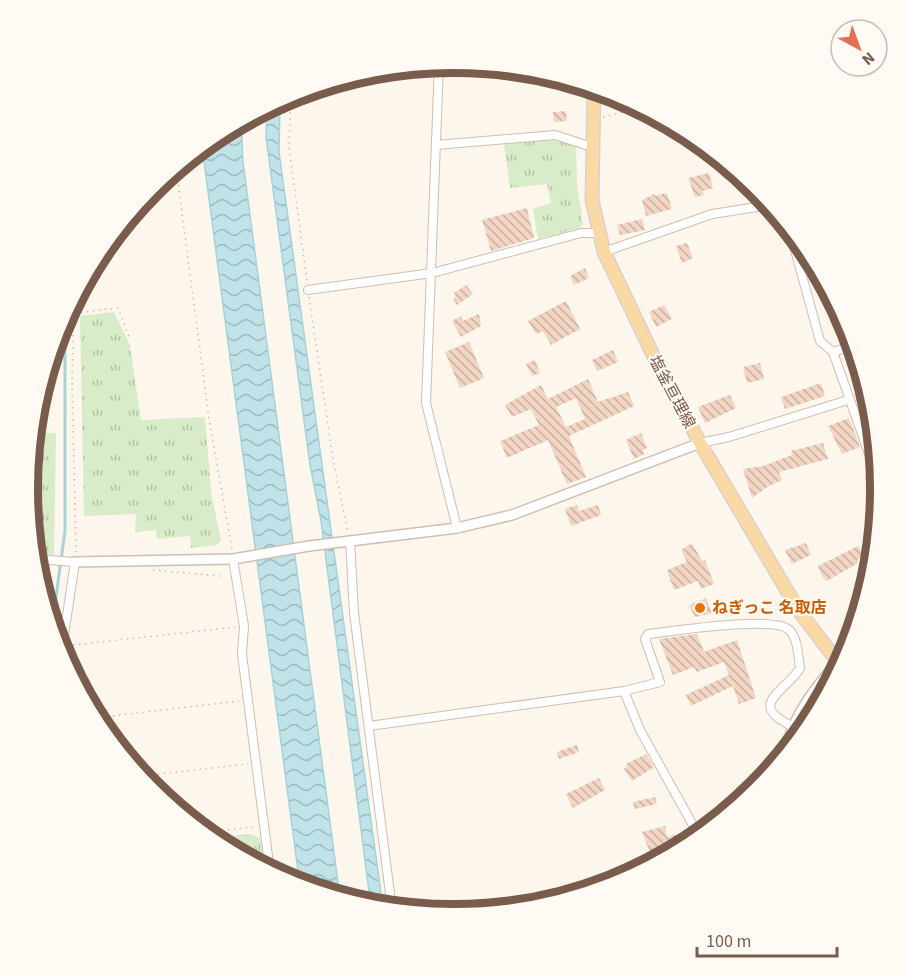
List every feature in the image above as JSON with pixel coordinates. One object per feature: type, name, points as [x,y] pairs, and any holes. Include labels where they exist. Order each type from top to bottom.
[{"type":"main road","name":"塩釜亘理線","points":[[594,97],[592,201],[604,252],[654,357],[699,443],[799,610],[834,657]]},
{"type":"street","points":[[439,73],[426,403],[457,528]]},
{"type":"street","points":[[436,146],[555,135],[592,147]]},
{"type":"street","points":[[604,252],[712,214],[759,207]]},
{"type":"street","points":[[308,290],[432,273],[581,233],[598,233]]},
{"type":"street","points":[[796,252],[820,341],[833,352],[848,400],[867,447]]},
{"type":"street","points":[[833,352],[845,348]]},
{"type":"street","points":[[43,560],[233,559],[313,545],[457,528],[512,515],[699,443],[729,437],[848,400]]},
{"type":"street","points":[[348,541],[354,613],[391,900]]},
{"type":"street","points":[[233,559],[244,626],[242,654],[258,763],[269,861]]},
{"type":"street","points":[[64,635],[73,561]]},
{"type":"street","points":[[369,726],[624,691],[660,682],[645,646],[648,634],[765,622],[780,626],[794,634],[800,668],[791,681],[778,689],[771,704],[772,712],[778,719],[792,726]]},
{"type":"street","points":[[790,733],[808,700],[820,686]]},
{"type":"street","points":[[624,691],[640,730],[694,828]]},
{"type":"path","points":[[291,106],[289,147],[333,459],[348,541]]},
{"type":"path","points":[[594,119],[629,111]]},
{"type":"path","points":[[177,177],[209,419],[233,559]]},
{"type":"path","points":[[76,313],[118,308],[129,337]]},
{"type":"path","points":[[73,561],[74,318]]},
{"type":"path","points":[[47,578],[50,560]]},
{"type":"path","points":[[145,561],[144,568],[155,571],[220,576]]},
{"type":"path","points":[[68,645],[244,626]]},
{"type":"path","points":[[106,717],[249,700]]},
{"type":"path","points":[[152,775],[258,763]]},
{"type":"path","points":[[217,830],[255,826],[265,831]]},
{"type":"green space","points":[[548,138],[576,146],[577,185],[583,224],[579,228],[538,239],[533,209],[551,203],[547,184],[510,188],[504,145],[509,141]]},
{"type":"green space","points":[[114,312],[130,345],[141,420],[205,417],[211,492],[221,541],[216,545],[191,548],[190,536],[157,539],[156,530],[135,532],[136,514],[84,516],[80,316]]},
{"type":"green space","points":[[45,433],[56,433],[54,555],[43,554],[38,516],[38,461],[40,447],[43,447]]},
{"type":"green space","points":[[251,834],[260,838],[263,859],[245,849],[226,836]]},
{"type":"water","points":[[280,111],[279,152],[382,898],[370,896],[321,521],[310,465],[266,137],[267,117]]},
{"type":"water","points":[[241,131],[243,162],[339,888],[298,875],[203,156]]},
{"type":"building","points":[[566,111],[567,121],[554,122],[553,112]]},
{"type":"building","points":[[709,173],[713,188],[702,191],[704,195],[695,197],[688,178]]},
{"type":"building","points":[[667,193],[672,209],[646,216],[642,200],[654,194],[655,196]]},
{"type":"building","points":[[527,208],[534,238],[491,251],[482,220]]},
{"type":"building","points":[[642,219],[645,230],[620,235],[617,225]]},
{"type":"building","points":[[687,243],[693,258],[682,263],[676,246]]},
{"type":"building","points":[[585,268],[589,278],[574,285],[570,276]]},
{"type":"building","points":[[466,285],[473,294],[457,305],[453,299],[456,297],[454,293]]},
{"type":"building","points":[[566,301],[580,329],[551,345],[543,331],[536,334],[528,321]]},
{"type":"building","points":[[664,305],[672,319],[656,327],[649,312]]},
{"type":"building","points":[[479,314],[481,326],[461,337],[452,321],[461,316],[463,321]]},
{"type":"building","points":[[469,342],[484,378],[460,388],[445,352]]},
{"type":"building","points":[[613,350],[618,362],[597,371],[592,360]]},
{"type":"building","points":[[535,360],[540,373],[532,376],[526,364]]},
{"type":"building","points":[[760,363],[764,379],[747,383],[743,367]]},
{"type":"building","points":[[588,379],[598,402],[628,392],[634,406],[569,436],[586,477],[567,484],[548,440],[507,458],[500,441],[539,425],[531,409],[512,417],[505,405],[541,385],[548,399]],"holes":[[[576,398],[585,419],[566,427],[556,407]]]},
{"type":"building","points":[[821,383],[825,396],[785,409],[781,397]]},
{"type":"building","points":[[730,395],[736,408],[705,423],[698,407]]},
{"type":"building","points":[[849,418],[860,447],[842,454],[828,426]]},
{"type":"building","points":[[641,433],[647,448],[643,450],[644,454],[634,459],[626,440]]},
{"type":"building","points":[[823,443],[828,459],[779,472],[782,480],[752,498],[743,469],[763,466],[792,455],[791,451]]},
{"type":"building","points":[[577,505],[579,511],[598,505],[601,515],[571,526],[565,509]]},
{"type":"building","points":[[692,543],[702,561],[705,560],[714,584],[701,589],[698,581],[674,590],[667,570],[687,562],[681,550]]},
{"type":"building","points":[[806,543],[811,555],[792,564],[785,550]]},
{"type":"building","points":[[858,546],[864,556],[857,560],[858,563],[827,581],[823,578],[818,566]]},
{"type":"building","points":[[706,598],[712,613],[695,617],[689,605]]},
{"type":"building","points":[[697,634],[704,652],[737,640],[756,698],[739,704],[733,686],[691,706],[686,695],[729,675],[724,662],[697,672],[694,667],[673,675],[659,639]]},
{"type":"building","points":[[577,745],[579,752],[559,759],[557,752]]},
{"type":"building","points":[[646,754],[654,767],[632,781],[624,769],[627,767],[626,764]]},
{"type":"building","points":[[599,778],[605,790],[573,808],[566,794]]},
{"type":"building","points":[[655,797],[657,804],[635,809],[633,802]]},
{"type":"building","points":[[665,826],[667,837],[689,831],[651,855],[642,832]]},
{"type":"waterway","points":[[55,605],[65,531],[65,341]]},
{"type":"place","name":"ねぎっこ 名取店","points":[[700,608]]}]
